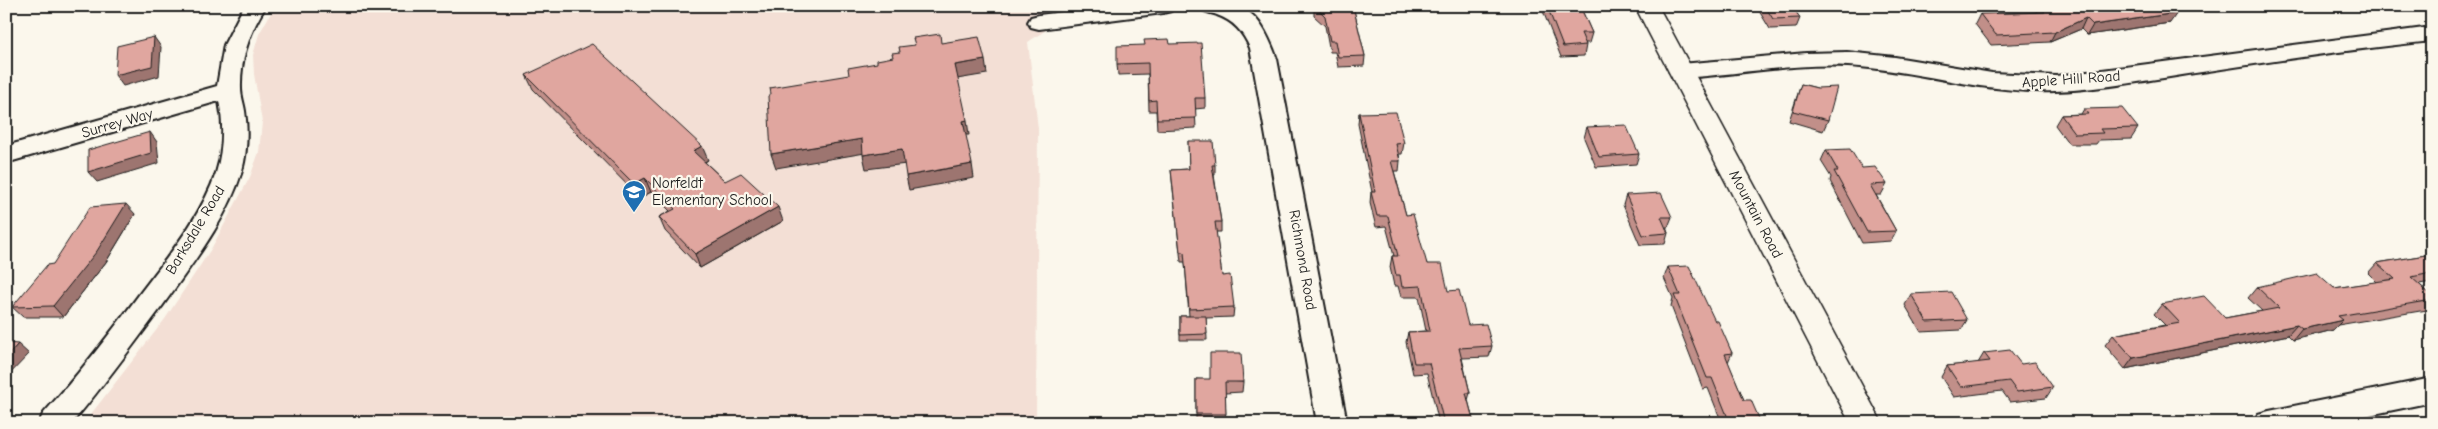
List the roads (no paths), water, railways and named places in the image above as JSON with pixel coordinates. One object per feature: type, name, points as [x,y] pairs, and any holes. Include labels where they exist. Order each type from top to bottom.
[{"type":"main road","name":"Mountain Road","points":[[1646,6],[1866,423]]},
{"type":"street","name":"Barksdale Road","points":[[54,423],[108,358],[178,262],[218,197],[228,174],[234,151],[233,110],[228,90],[232,54],[241,31],[255,6]]},
{"type":"street","points":[[1038,22],[1163,6]]},
{"type":"street","name":"Richmond Road","points":[[1210,6],[1230,12],[1247,22],[1259,38],[1273,97],[1332,423]]},
{"type":"street","name":"Apple Hill Road","points":[[1681,71],[1783,62],[1848,59],[1885,62],[2001,82],[2040,84],[2091,80],[2320,47],[2432,34]]},
{"type":"street","name":"Surrey Way","points":[[6,155],[228,90]]},
{"type":"street","points":[[2270,423],[2432,390]]},
{"type":"place","name":"Norfeldt Elementary School","points":[[634,213]]}]
